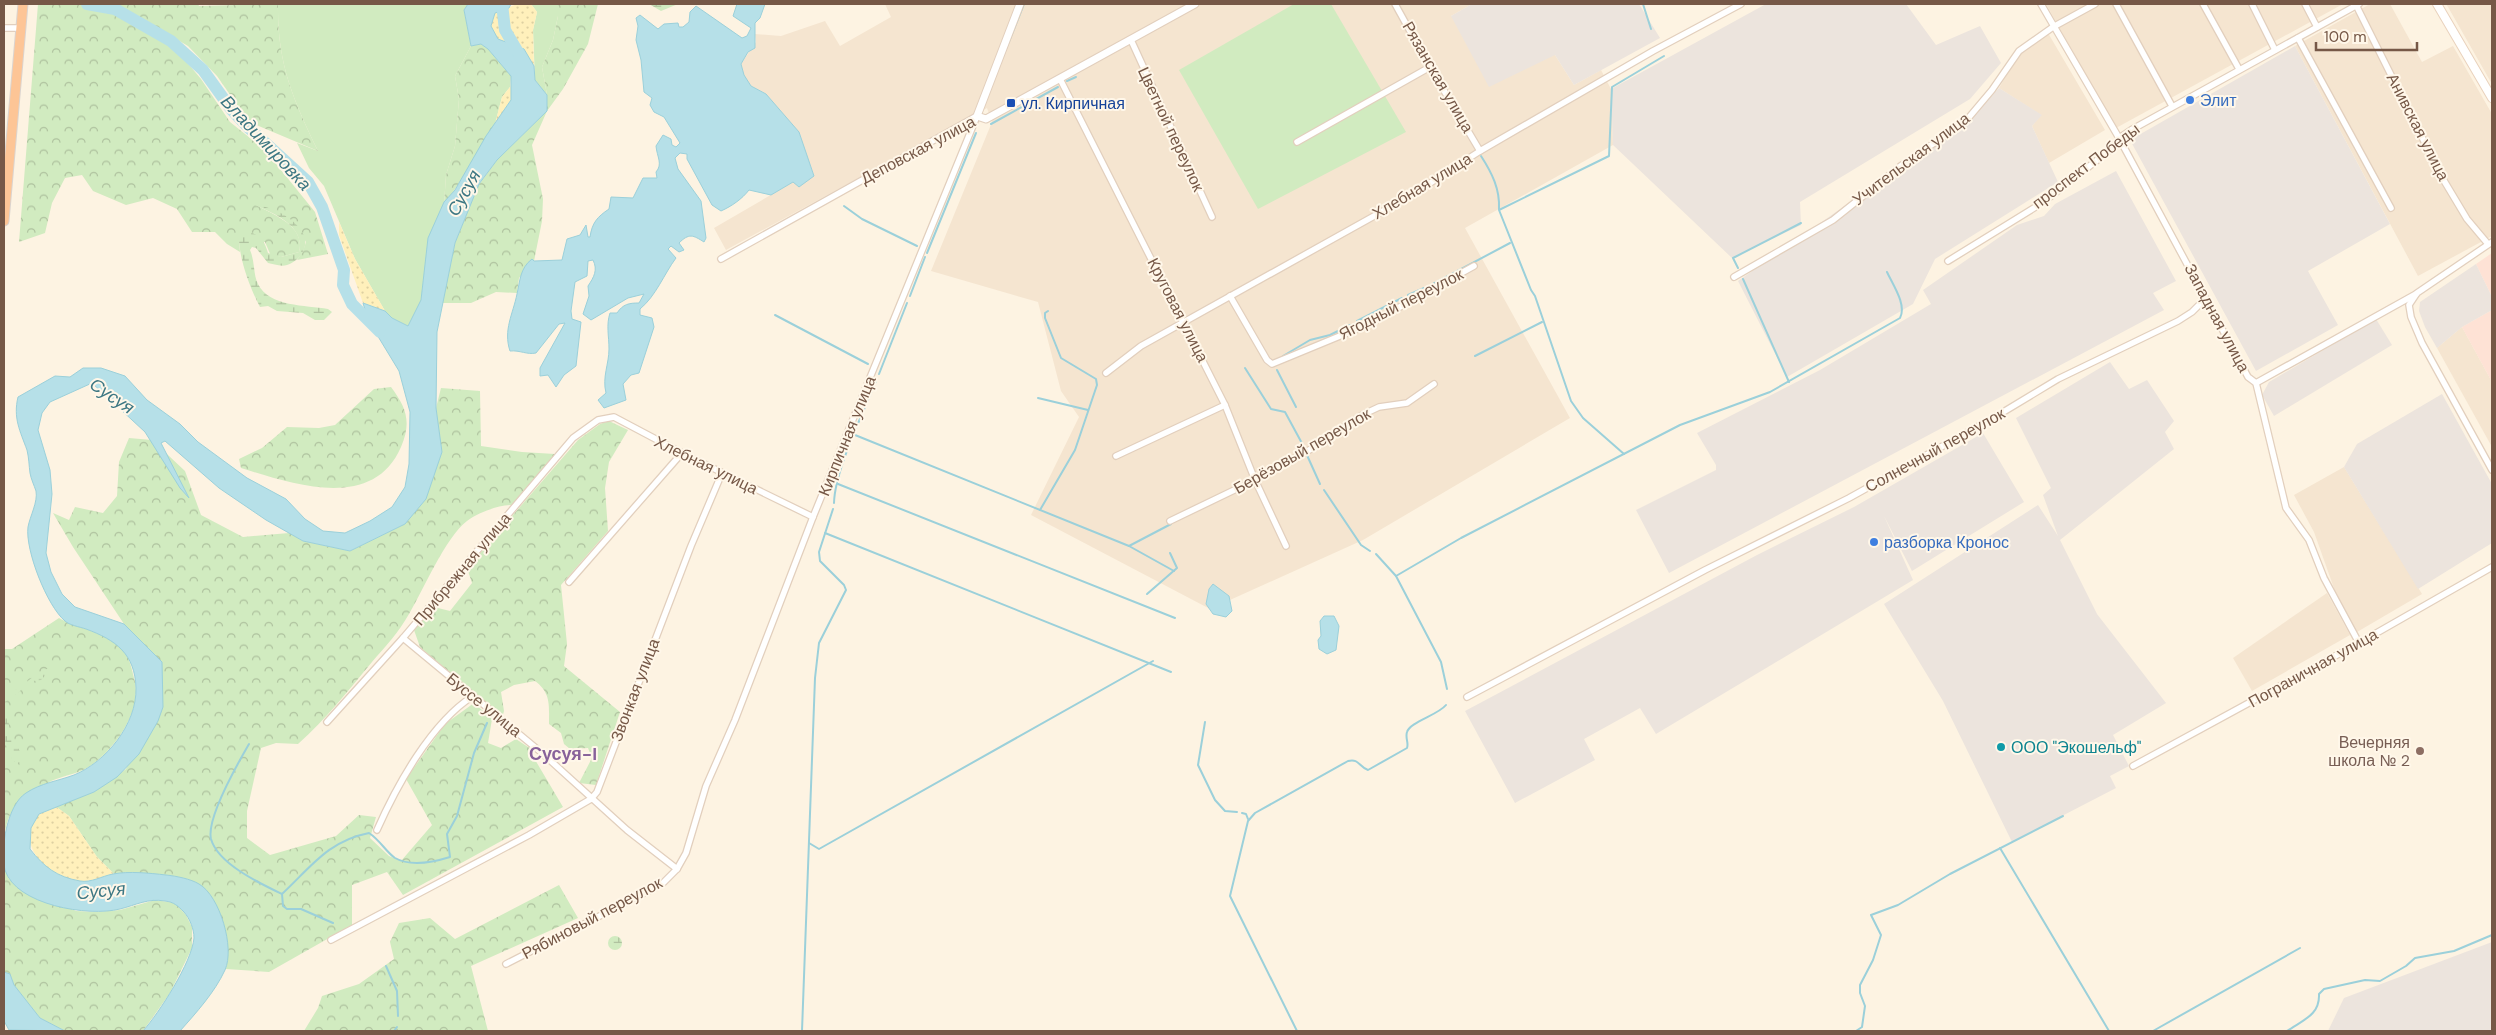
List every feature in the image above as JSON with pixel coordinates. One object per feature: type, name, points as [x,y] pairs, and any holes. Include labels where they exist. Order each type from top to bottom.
[{"type":"highway","points":[[4,221],[23,8]]},
{"type":"main road","points":[[2437,4],[2492,98]]},
{"type":"street","name":"Кирпичная улица","points":[[677,869],[686,853],[706,786],[735,720],[813,517],[978,116],[1020,4]]},
{"type":"street","name":"Деповская улица","points":[[722,259],[978,116],[986,119],[1195,4]]},
{"type":"street","name":"Рязанская улица","points":[[1395,4],[1480,151]]},
{"type":"street","name":"Хлебная улица","points":[[1106,373],[1141,346],[1410,196],[1480,151],[1653,51],[1741,4]]},
{"type":"street","name":"Западная улица","points":[[2041,4],[2119,138],[2197,279],[2205,299],[2248,377],[2256,383],[2286,508],[2309,540],[2324,578],[2359,643]]},
{"type":"street","name":"Учительская улица","points":[[1734,277],[1833,220],[1902,164],[1964,122],[1992,90],[2019,51],[2053,27],[2095,4]]},
{"type":"street","points":[[2116,4],[2172,106]]},
{"type":"street","points":[[2203,4],[2239,69]]},
{"type":"street","points":[[2252,4],[2275,50]]},
{"type":"street","points":[[2304,4],[2317,27]]},
{"type":"street","name":"проспект Победы","points":[[1948,261],[2042,203],[2114,147],[2119,138],[2172,106],[2358,4]]},
{"type":"street","name":"Анивская улица","points":[[2358,4],[2443,179],[2466,220],[2490,243]]},
{"type":"street","points":[[4,28],[22,28]]},
{"type":"street","points":[[2298,38],[2391,208]]},
{"type":"street","name":"Цветной переулок","points":[[1130,40],[1212,217]]},
{"type":"street","points":[[1297,142],[1430,67]]},
{"type":"street","name":"Круговая улица","points":[[1060,78],[1225,405],[1255,480],[1286,546]]},
{"type":"street","points":[[2256,383],[2416,293],[2490,243]]},
{"type":"street","name":"Ягодный переулок","points":[[1230,296],[1267,360],[1272,364],[1369,324],[1474,266]]},
{"type":"street","points":[[2416,293],[2409,304],[2411,316],[2422,343],[2492,470]]},
{"type":"street","name":"Солнечный переулок","points":[[1467,697],[1660,594],[1849,498],[1995,417],[2058,379],[2178,321],[2192,312],[2205,299]]},
{"type":"street","name":"Берёзовый переулок","points":[[1170,521],[1255,480],[1311,449],[1362,415],[1379,407],[1407,403],[1434,384]]},
{"type":"street","points":[[1116,456],[1225,405]]},
{"type":"street","name":"Хлебная улица","points":[[598,420],[614,417],[682,453],[813,517]]},
{"type":"street","name":"Прибрежная улица","points":[[327,722],[403,638],[573,438],[598,420]]},
{"type":"street","points":[[569,582],[682,453]]},
{"type":"street","name":"Звонкая улица","points":[[592,799],[597,792],[691,546],[722,473]]},
{"type":"street","name":"Пограничная улица","points":[[2133,766],[2359,643],[2492,567]]},
{"type":"street","name":"Буссе улица","points":[[403,638],[542,752],[627,830],[677,869]]},
{"type":"street","points":[[377,830],[402,778],[448,715],[473,696]]},
{"type":"street","points":[[331,940],[529,835],[592,799]]},
{"type":"street","name":"Рябиновый переулок","points":[[506,964],[662,884],[677,869]]},
{"type":"shaded area","points":[[885,4],[1472,4],[1451,16],[1555,55],[1574,85],[1601,70],[1611,89],[1613,145],[1465,228],[1570,418],[1363,540],[1210,609],[1031,515],[1079,417],[1061,391],[1038,302],[931,271],[992,122],[987,108],[726,250],[714,228],[793,182],[814,176],[799,132],[766,94],[751,86],[744,75],[741,64],[756,42],[755,34],[781,36],[825,21],[840,46],[891,17]]},
{"type":"shaded area","points":[[1472,4],[1639,4],[1660,38],[1574,85],[1555,55],[1489,87],[1451,16]]},
{"type":"shaded area","points":[[1766,4],[1906,4],[1936,45],[1980,26],[2001,63],[1970,99],[1800,202],[1801,225],[1732,258],[1613,145],[1611,89]]},
{"type":"shaded area","points":[[2046,4],[2343,4],[2116,128]]},
{"type":"shaded area","points":[[2370,4],[2390,4],[2422,62],[2453,46],[2492,114],[2492,236],[2418,276],[2295,46]]},
{"type":"shaded area","points":[[2446,4],[2492,4],[2492,84],[2448,7]]},
{"type":"shaded area","points":[[2048,33],[2105,130],[2049,163],[2032,126],[2041,115],[1999,88],[2018,56]]},
{"type":"shaded area","points":[[2295,46],[2390,224],[2308,271],[2338,325],[2256,371],[2130,140]]},
{"type":"shaded area","points":[[1999,88],[2042,115],[2032,126],[2058,182],[1935,259],[1913,304],[1787,377],[1738,281],[1907,162],[1963,128]]},
{"type":"shaded area","points":[[2116,171],[2176,281],[2153,293],[2164,310],[1669,573],[1636,510],[1716,470],[1716,465],[1697,433],[1820,370],[1931,304],[1923,290],[2017,225],[2044,216],[2055,204]]},
{"type":"shaded area","points":[[2492,253],[2492,297],[2476,264]]},
{"type":"shaded area","points":[[2476,264],[2492,297],[2492,310],[2462,327],[2437,348],[2425,327],[2419,311],[2420,302]]},
{"type":"shaded area","points":[[2492,310],[2492,382],[2462,327]]},
{"type":"shaded area","points":[[2376,319],[2392,345],[2274,416],[2262,395],[2269,382]]},
{"type":"shaded area","points":[[2462,327],[2492,382],[2492,447],[2437,348]]},
{"type":"shaded area","points":[[2110,362],[2129,389],[2147,380],[2174,421],[2165,432],[2174,449],[2060,540],[2097,614],[2166,703],[2113,735],[2129,766],[2110,776],[2116,788],[2012,842],[1943,701],[1884,604],[2038,505],[2058,536],[2043,495],[2051,488],[2016,418]]},
{"type":"shaded area","points":[[2442,394],[2492,484],[2492,543],[2418,589],[2344,467],[2357,444]]},
{"type":"shaded area","points":[[1983,433],[2024,502],[1912,571],[1884,516],[1913,580],[1656,734],[1640,708],[1584,739],[1595,760],[1515,803],[1465,711],[1757,555],[1854,507]]},
{"type":"shaded area","points":[[2344,467],[2422,594],[2357,632],[2335,591],[2314,532],[2294,495]]},
{"type":"shaded area","points":[[2327,593],[2350,635],[2252,691],[2233,658]]},
{"type":"shaded area","points":[[2492,942],[2492,1031],[2328,1031],[2344,998]]},
{"type":"green space","points":[[38,4],[198,4],[199,6],[278,4],[280,45],[288,80],[318,151],[249,122],[217,76],[188,46],[159,29],[201,79],[230,122],[264,149],[315,212],[328,254],[297,260],[306,242],[294,223],[256,205],[279,217],[293,228],[298,235],[300,243],[299,252],[281,257],[271,256],[265,242],[239,240],[240,252],[227,244],[215,232],[192,232],[177,209],[153,198],[126,205],[93,191],[82,175],[65,178],[52,203],[45,233],[19,242]]},
{"type":"green space","points":[[278,4],[468,4],[464,10],[471,46],[455,76],[459,99],[455,146],[446,175],[444,205],[425,268],[421,301],[408,326],[392,318],[385,311],[355,259],[324,186],[309,168],[297,143],[318,151],[288,80],[280,45]]},
{"type":"green space","points":[[531,4],[558,4],[558,16],[553,40],[542,67],[547,95],[535,80],[533,30],[537,12]]},
{"type":"green space","points":[[558,4],[598,4],[588,44],[563,89],[547,111],[547,95],[542,67],[553,40],[558,16]]},
{"type":"green space","points":[[649,4],[678,4],[661,11]]},
{"type":"green space","points":[[1294,4],[1331,4],[1406,132],[1258,209],[1179,70]]},
{"type":"green space","points":[[481,44],[488,49],[511,76],[510,87],[502,97],[495,124],[466,173],[444,205],[446,175],[455,146],[459,99],[455,76],[471,46]]},
{"type":"green space","points":[[547,111],[532,145],[543,199],[542,221],[534,261],[519,278],[517,293],[496,292],[471,303],[442,303],[455,243],[478,186],[497,160]]},
{"type":"green space","points":[[253,204],[287,216],[298,226],[305,242],[305,247],[300,256],[285,266],[268,263],[256,248],[252,247],[250,250],[258,284],[263,292],[279,301],[328,309],[332,312],[324,320],[315,320],[303,313],[277,311],[268,306],[260,307],[246,274],[239,240],[249,232],[253,233],[262,240],[268,253],[281,257],[299,252],[300,243],[293,227],[286,221]]},
{"type":"green space","points":[[391,387],[404,408],[407,422],[406,430],[401,447],[388,467],[371,480],[352,486],[330,488],[307,486],[241,468],[239,459],[262,448],[287,427],[319,428],[335,425],[374,389]]},
{"type":"green space","points":[[441,388],[480,391],[481,446],[522,452],[555,454],[513,505],[502,506],[483,512],[467,521],[459,529],[443,551],[405,621],[318,725],[298,744],[276,743],[261,748],[247,811],[247,838],[270,855],[336,836],[359,815],[376,817],[370,838],[389,856],[401,861],[432,825],[406,779],[445,724],[474,703],[492,719],[488,743],[501,748],[516,739],[531,749],[534,758],[563,807],[403,895],[387,872],[352,885],[352,925],[269,972],[226,969],[227,947],[190,880],[168,875],[114,874],[97,857],[69,816],[55,806],[94,792],[126,769],[162,662],[124,624],[53,513],[69,520],[75,507],[103,513],[117,496],[119,462],[129,438],[152,440],[185,471],[201,515],[243,537],[289,533],[303,541],[350,551],[405,524],[437,422],[436,408]]},
{"type":"green space","points":[[609,421],[628,430],[609,462],[605,488],[608,531],[561,585],[567,644],[564,666],[620,712],[596,785],[579,783],[592,758],[588,748],[570,749],[564,744],[561,733],[549,724],[548,700],[544,690],[535,681],[514,685],[501,692],[504,711],[502,718],[420,647],[414,630],[434,607],[450,611],[472,583],[467,568],[578,440],[600,424]]},
{"type":"green space","points":[[59,618],[107,637],[121,647],[129,659],[132,668],[136,693],[134,705],[125,728],[102,757],[83,770],[51,781],[29,797],[10,815],[4,834],[4,649],[12,649]]},
{"type":"green space","points":[[53,667],[41,680],[33,681],[4,703],[4,695],[17,689],[40,672]]},
{"type":"green space","points":[[11,709],[12,711],[8,717],[10,735],[27,763],[22,766],[11,757],[6,744],[4,715]]},
{"type":"green space","points":[[4,867],[9,879],[76,911],[120,910],[155,900],[175,903],[186,915],[192,927],[192,948],[170,993],[143,1031],[65,1031],[40,1018],[14,985],[10,974],[4,972]]},
{"type":"green space","points":[[559,885],[578,918],[471,966],[488,1031],[304,1031],[318,1008],[322,996],[359,984],[394,959],[390,942],[399,923],[430,918],[455,939]]},
{"type":"green space","points":[[615,936],[620,938],[622,943],[620,948],[615,950],[610,948],[608,943],[610,938]]},
{"type":"sand","points":[[517,4],[531,4],[537,12],[533,30],[534,66],[524,49],[498,39],[490,26],[495,13]]},
{"type":"sand","points":[[511,83],[511,100],[495,124],[502,97]]},
{"type":"sand","points":[[339,222],[355,259],[385,311],[363,303],[339,235]]},
{"type":"sand","points":[[55,806],[69,816],[97,857],[114,874],[88,881],[68,879],[54,873],[42,863],[34,851],[30,838],[31,826],[39,814]]},
{"type":"water","points":[[468,4],[511,4],[509,8],[495,13],[491,26],[498,39],[524,49],[534,66],[535,80],[547,95],[547,111],[497,160],[479,184],[455,243],[437,332],[436,408],[442,452],[426,499],[405,524],[350,551],[303,541],[266,520],[219,488],[165,441],[161,443],[189,498],[180,488],[145,432],[92,383],[50,402],[42,413],[38,430],[50,470],[52,494],[46,553],[51,572],[62,594],[75,607],[124,624],[162,662],[163,707],[158,721],[139,754],[117,777],[94,792],[39,814],[31,828],[30,849],[40,861],[58,874],[80,881],[132,872],[174,876],[196,882],[207,890],[213,899],[224,923],[227,936],[228,960],[225,970],[199,1010],[180,1031],[143,1031],[174,987],[192,948],[193,931],[190,921],[184,912],[173,903],[159,900],[106,911],[90,911],[55,906],[23,892],[12,882],[5,870],[4,840],[6,828],[19,799],[38,787],[86,769],[108,751],[125,728],[131,715],[135,702],[136,688],[132,666],[122,650],[97,633],[65,621],[51,603],[39,577],[28,537],[28,527],[35,504],[36,491],[30,475],[27,450],[18,424],[16,411],[18,397],[55,376],[70,377],[83,368],[101,368],[125,376],[147,400],[180,424],[198,442],[247,478],[286,499],[305,519],[323,531],[345,533],[370,521],[392,507],[405,487],[409,464],[410,412],[399,371],[368,320],[363,303],[385,311],[392,318],[408,326],[421,300],[428,238],[444,202],[455,190],[486,136],[511,100],[511,76],[488,49],[481,44],[471,46],[464,10]]},
{"type":"water","points":[[737,4],[765,4],[760,18],[755,23],[755,48],[748,52],[741,64],[744,75],[751,86],[766,94],[799,132],[814,176],[799,187],[793,182],[771,195],[749,190],[736,202],[721,211],[712,205],[687,159],[687,154],[680,153],[675,158],[678,169],[701,201],[706,238],[704,242],[688,236],[679,243],[684,250],[679,252],[671,246],[668,249],[676,258],[646,304],[640,309],[640,315],[652,318],[654,327],[639,373],[631,375],[623,384],[626,400],[604,408],[598,400],[606,393],[605,376],[609,355],[608,326],[610,313],[617,313],[626,305],[639,303],[644,294],[628,298],[591,320],[583,314],[589,296],[588,286],[595,270],[593,260],[588,261],[587,276],[575,282],[571,311],[572,319],[581,322],[576,366],[564,375],[556,387],[548,375],[540,376],[540,368],[565,323],[559,324],[536,353],[510,351],[508,343],[509,322],[521,275],[525,266],[532,259],[534,261],[562,260],[567,239],[580,235],[586,225],[588,237],[590,237],[596,221],[609,209],[611,197],[633,198],[643,178],[657,178],[656,172],[659,163],[656,146],[663,135],[671,139],[672,145],[676,147],[680,143],[664,117],[654,112],[650,105],[652,98],[644,92],[641,60],[636,40],[638,26],[636,18],[640,15],[658,29],[664,24],[678,23],[679,27],[683,27],[689,22],[690,12],[696,6],[742,38],[747,36],[751,28],[733,16]]},
{"type":"water","points":[[1213,584],[1229,596],[1232,611],[1226,617],[1213,614],[1206,604],[1209,589]]},
{"type":"water","points":[[1324,616],[1334,616],[1339,626],[1336,650],[1327,654],[1319,649],[1318,640],[1321,636],[1320,621]]},
{"type":"water","points":[[4,972],[10,974],[14,985],[40,1018],[65,1031],[9,1030],[4,1021]]},
{"type":"waterway","name":"Владимировка","points":[[87,4],[115,9],[171,41],[203,70],[231,109],[249,128],[308,182],[322,207],[344,270],[343,285],[352,304],[380,332]]},
{"type":"waterway","name":"Сусуя","points":[[502,4],[505,30],[522,59]]},
{"type":"waterway","points":[[1000,64],[1024,4]]},
{"type":"waterway","points":[[1643,4],[1651,29]]},
{"type":"waterway","points":[[1624,454],[1583,418],[1571,401],[1535,296],[1499,210],[1609,156],[1612,87],[1664,56]]},
{"type":"waterway","points":[[1067,81],[1076,77]]},
{"type":"waterway","points":[[991,124],[1058,87]]},
{"type":"waterway","points":[[927,253],[976,133]]},
{"type":"waterway","points":[[1481,156],[1494,181],[1499,209]]},
{"type":"waterway","points":[[844,206],[862,219],[917,246]]},
{"type":"waterway","points":[[1738,268],[1733,258],[1801,223]]},
{"type":"waterway","points":[[1431,285],[1510,243]]},
{"type":"waterway","points":[[910,296],[925,257]]},
{"type":"waterway","points":[[1447,689],[1441,662],[1396,576],[1461,538],[1680,425],[1770,392],[1900,318],[1902,313],[1901,301],[1887,272]]},
{"type":"waterway","points":[[1743,279],[1789,382]]},
{"type":"waterway","points":[[1408,295],[1424,288]]},
{"type":"waterway","points":[[1357,321],[1402,298]]},
{"type":"waterway","points":[[879,374],[907,303]]},
{"type":"waterway","points":[[1040,510],[1075,450],[1097,385],[1096,379],[1061,358],[1045,318],[1045,313],[1048,311]]},
{"type":"waterway","points":[[775,315],[868,364]]},
{"type":"waterway","points":[[1475,356],[1542,322]]},
{"type":"waterway","points":[[1283,356],[1310,340],[1330,335],[1350,325]]},
{"type":"waterway","points":[[1245,368],[1271,409],[1285,412],[1304,447]]},
{"type":"waterway","points":[[1277,370],[1296,407]]},
{"type":"waterway","points":[[834,503],[844,458],[876,381]]},
{"type":"waterway","points":[[1038,398],[1088,410]]},
{"type":"waterway","points":[[855,435],[1129,546],[1174,571]]},
{"type":"waterway","points":[[1306,453],[1320,484]]},
{"type":"waterway","points":[[838,484],[1175,618]]},
{"type":"waterway","points":[[1324,490],[1361,545],[1370,551]]},
{"type":"waterway","points":[[802,1031],[815,678],[819,643],[846,590],[844,585],[820,561],[819,552],[833,509]]},
{"type":"waterway","points":[[1129,546],[1171,524]]},
{"type":"waterway","points":[[825,533],[1171,672]]},
{"type":"waterway","points":[[1147,594],[1177,568],[1170,553]]},
{"type":"waterway","points":[[1376,554],[1396,576]]},
{"type":"waterway","points":[[809,843],[819,849],[1153,661]]},
{"type":"waterway","points":[[1297,1031],[1230,896],[1248,821],[1255,813],[1348,761],[1357,762],[1368,770],[1407,748],[1407,732],[1409,728],[1446,705]]},
{"type":"waterway","points":[[1205,722],[1198,765],[1215,800],[1225,811],[1237,812]]},
{"type":"waterway","points":[[333,923],[301,909],[287,909],[283,906],[282,894],[321,856],[342,842],[369,833],[395,858],[401,861],[422,863],[450,857],[447,834],[457,816],[474,753],[487,723]]},
{"type":"waterway","points":[[249,744],[218,805],[213,818],[211,839],[215,848],[231,865],[252,879],[282,894]]},
{"type":"waterway","points":[[1242,813],[1246,814],[1248,819]]},
{"type":"waterway","points":[[1856,1031],[1862,1027],[1865,1006],[1860,993],[1860,985],[1873,960],[1881,935],[1871,915],[1898,905],[1950,874],[2063,816]]},
{"type":"waterway","points":[[2000,848],[2109,1031]]},
{"type":"waterway","points":[[2287,1031],[2314,1012],[2319,1001],[2319,994],[2324,989],[2365,980],[2380,981],[2406,966],[2415,958],[2454,951],[2492,935]]},
{"type":"waterway","points":[[2153,1031],[2300,948]]},
{"type":"waterway","points":[[386,966],[397,991],[398,1016]]},
{"type":"waterway","points":[[394,1031],[397,1027]]},
{"type":"place","name":"Элит","points":[[2190,100]]},
{"type":"place","name":"ул. Кирпичная","points":[[1011,103]]},
{"type":"place","name":"разборка Кронос","points":[[1874,542]]},
{"type":"place","name":"ООО \"Экошельф\"","points":[[2001,747]]},
{"type":"place","name":"Вечерняя школа № 2","points":[[2420,751]]},
{"type":"district","name":"Сусуя-I","points":[[563,754]]}]
